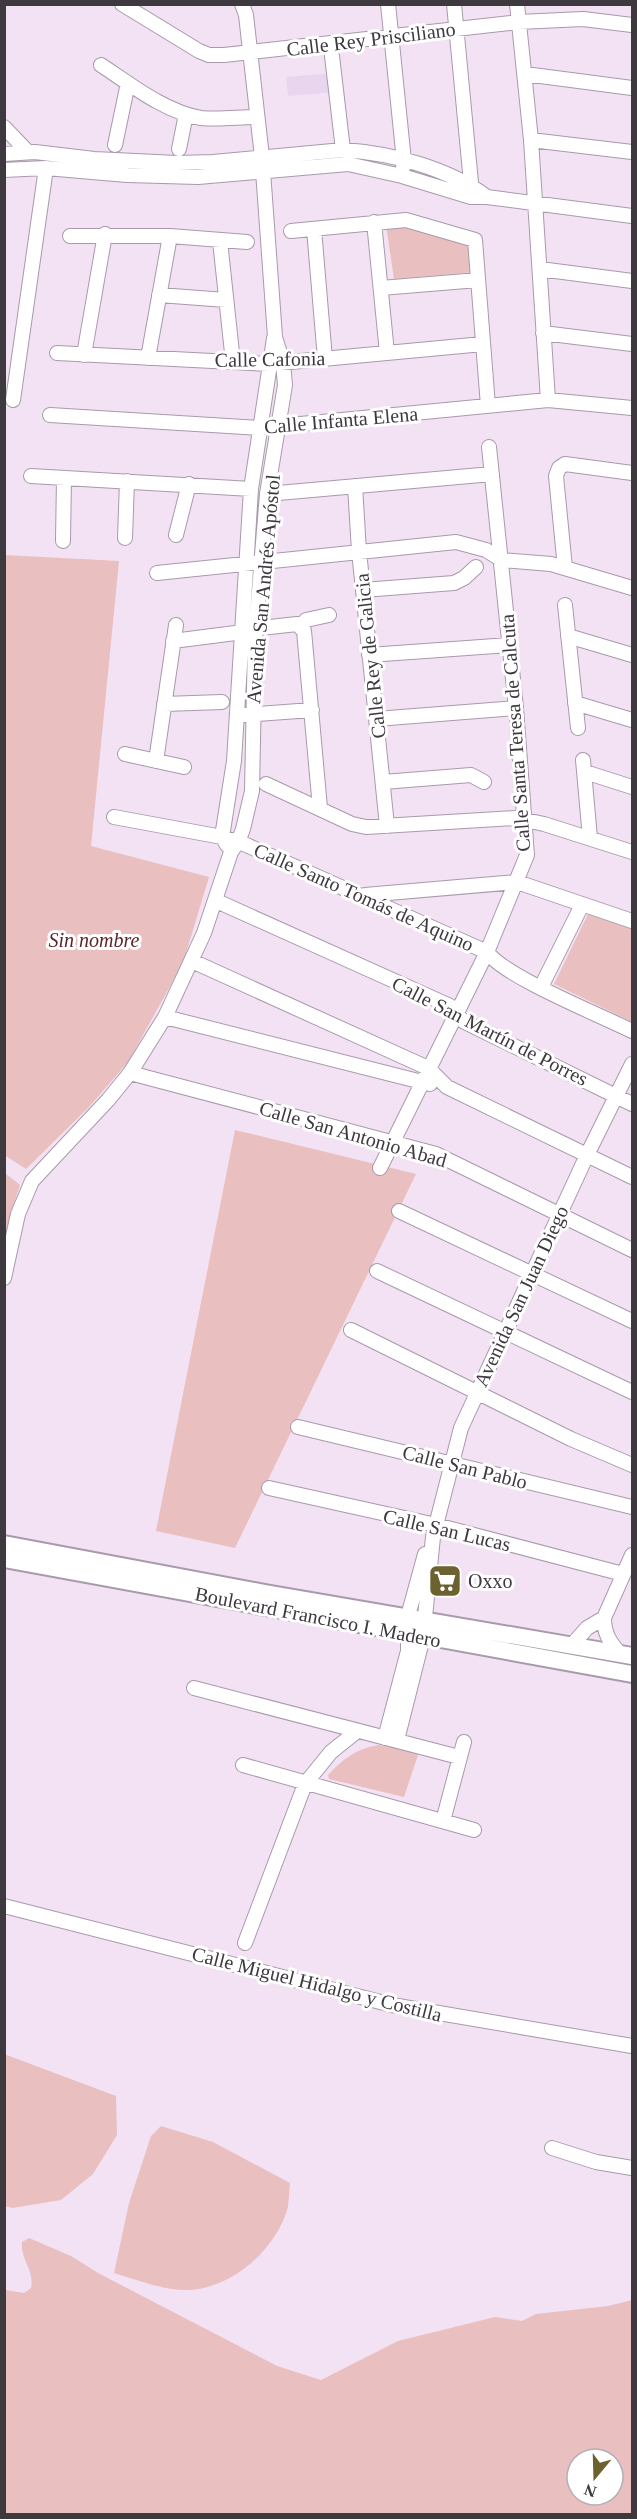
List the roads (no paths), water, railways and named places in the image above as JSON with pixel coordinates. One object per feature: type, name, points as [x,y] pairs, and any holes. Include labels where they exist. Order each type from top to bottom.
[{"type":"main road","name":"Boulevard Francisco I. Madero","points":[[4,1544],[265,1593],[416,1617],[626,1655]]},
{"type":"main road","name":"Boulevard Francisco I. Madero","points":[[4,1559],[265,1605],[415,1636],[633,1674]]},
{"type":"street","name":"Calle Rey Prisciliano","points":[[122,4],[209,55],[251,54],[519,21],[583,19],[633,25]]},
{"type":"street","points":[[388,4],[404,161],[402,176]]},
{"type":"street","points":[[454,4],[472,192]]},
{"type":"street","points":[[517,4],[531,140],[548,400]]},
{"type":"street","points":[[581,4],[583,19]]},
{"type":"street","name":"Avenida San Andrés Apóstol","points":[[222,837],[233,776],[237,716],[249,631],[262,562],[267,495],[285,385],[276,363],[262,158],[246,8]]},
{"type":"street","points":[[332,56],[342,144]]},
{"type":"street","points":[[101,65],[186,114],[211,118],[258,117]]},
{"type":"street","points":[[525,74],[633,88]]},
{"type":"street","points":[[115,145],[128,82]]},
{"type":"street","points":[[179,149],[186,114]]},
{"type":"street","points":[[4,127],[28,152]]},
{"type":"street","points":[[531,140],[633,152]]},
{"type":"street","points":[[4,170],[46,168],[64,163],[177,163],[262,158],[342,144],[439,172],[472,192]]},
{"type":"street","points":[[4,154],[28,152],[64,163],[178,177],[263,173],[348,165],[487,197],[633,216]]},
{"type":"street","points":[[13,400],[11,363],[46,168]]},
{"type":"street","points":[[291,231],[406,220],[475,240],[488,406]]},
{"type":"street","points":[[374,222],[387,353]]},
{"type":"street","points":[[314,229],[325,359]]},
{"type":"street","points":[[84,355],[105,234]]},
{"type":"street","points":[[70,236],[105,234],[170,236],[247,242]]},
{"type":"street","points":[[148,358],[170,236]]},
{"type":"street","points":[[220,241],[233,362]]},
{"type":"street","points":[[540,269],[633,281]]},
{"type":"street","points":[[381,288],[478,280]]},
{"type":"street","points":[[159,295],[226,300]]},
{"type":"street","points":[[543,333],[633,344]]},
{"type":"street","name":"Calle Cafonia","points":[[57,353],[276,363],[483,344]]},
{"type":"street","name":"Avenida San Andrés Apóstol","points":[[4,1278],[18,1214],[32,1181],[108,1100],[130,1073],[165,1017],[192,961],[249,809],[252,791],[253,714],[247,563],[251,489],[259,428],[276,363]]},
{"type":"street","name":"Calle Infanta Elena","points":[[50,415],[259,428],[548,400],[633,408]]},
{"type":"street","name":"Calle Santa Teresa de Calcuta","points":[[380,1168],[487,952],[527,855],[516,708],[489,447]]},
{"type":"street","points":[[565,568],[556,476],[559,468],[566,464],[633,472]]},
{"type":"street","points":[[267,495],[492,474]]},
{"type":"street","points":[[31,476],[251,489]]},
{"type":"street","points":[[63,541],[64,478]]},
{"type":"street","points":[[125,538],[127,481]]},
{"type":"street","points":[[176,535],[189,484]]},
{"type":"street","name":"Calle Rey de Galicia","points":[[355,486],[359,551],[387,826]]},
{"type":"street","points":[[157,573],[456,542],[486,550],[502,560],[565,568],[633,588]]},
{"type":"street","points":[[363,591],[454,583],[464,578],[476,567]]},
{"type":"street","points":[[565,605],[578,728]]},
{"type":"street","points":[[270,627],[301,626],[306,620],[329,615]]},
{"type":"street","points":[[156,761],[176,625]]},
{"type":"street","points":[[301,626],[304,631],[320,808]]},
{"type":"street","points":[[173,641],[249,631]]},
{"type":"street","points":[[568,636],[633,655]]},
{"type":"street","points":[[369,655],[508,645]]},
{"type":"street","points":[[164,704],[222,702]]},
{"type":"street","points":[[575,703],[633,720]]},
{"type":"street","points":[[376,719],[516,708]]},
{"type":"street","points":[[237,716],[312,710]]},
{"type":"street","points":[[125,754],[184,767]]},
{"type":"street","points":[[590,838],[584,766],[633,787]]},
{"type":"street","points":[[383,783],[471,776],[484,782]]},
{"type":"street","points":[[266,784],[359,826],[525,819],[633,852]]},
{"type":"street","name":"Calle Santo Tomás de Aquino","points":[[114,817],[222,837],[234,847],[362,896],[487,952],[494,962],[633,1031]]},
{"type":"street","points":[[362,896],[517,882],[633,921]]},
{"type":"street","name":"Calle San Martín de Porres","points":[[215,903],[221,903],[450,1006],[463,1021],[633,1104]]},
{"type":"street","points":[[542,987],[582,905]]},
{"type":"street","points":[[192,961],[428,1068],[447,1086],[633,1177]]},
{"type":"street","points":[[165,1017],[421,1083],[447,1086]]},
{"type":"street","name":"Avenida San Juan Diego","points":[[391,1739],[408,1651],[415,1636],[416,1617],[434,1531],[462,1428],[586,1155],[633,1064]]},
{"type":"street","name":"Calle San Antonio Abad","points":[[130,1073],[392,1141],[452,1161],[633,1250]]},
{"type":"street","points":[[399,1211],[633,1321]]},
{"type":"street","points":[[377,1271],[633,1392]]},
{"type":"street","points":[[351,1330],[571,1439],[633,1465]]},
{"type":"street","name":"Calle San Pablo","points":[[298,1427],[451,1462],[633,1508]]},
{"type":"street","name":"Calle San Lucas","points":[[269,1488],[434,1531],[623,1574]]},
{"type":"street","points":[[626,1655],[608,1640],[604,1629],[604,1617],[633,1555]]},
{"type":"street","points":[[572,1645],[587,1628],[604,1617]]},
{"type":"street","points":[[194,1688],[459,1757]]},
{"type":"street","points":[[245,1943],[305,1784],[331,1752],[356,1732]]},
{"type":"street","points":[[443,1821],[464,1742]]},
{"type":"street","points":[[243,1765],[474,1830]]},
{"type":"street","name":"Calle Miguel Hidalgo y Costilla","points":[[4,1906],[392,2005],[633,2046]]},
{"type":"street","points":[[552,2148],[596,2162],[633,2168]]},
{"type":"place","name":"Oxxo","points":[[445,1581]]},
{"type":"park label","name":"Sin nombre","points":[[94,940]]}]
